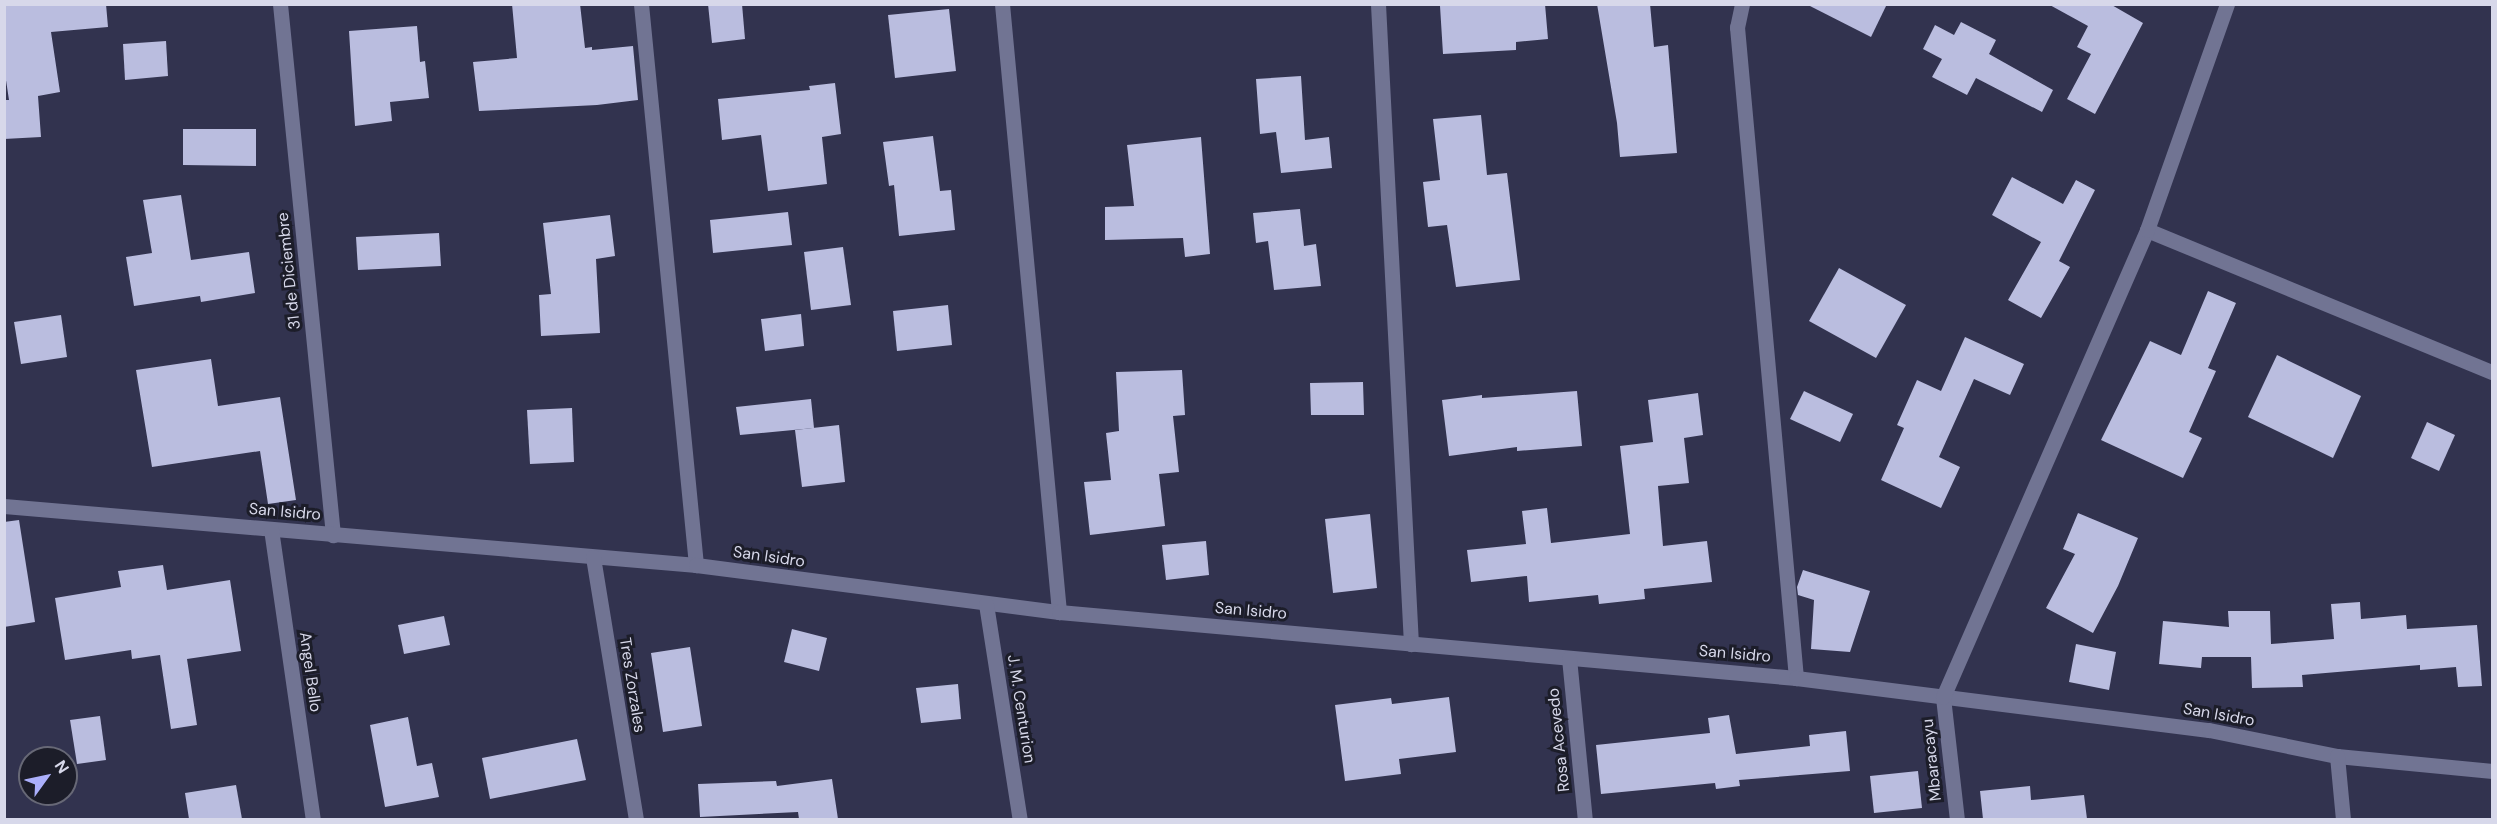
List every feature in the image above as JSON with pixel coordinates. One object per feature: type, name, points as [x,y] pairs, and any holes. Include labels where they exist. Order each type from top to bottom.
[{"type":"street","name":"31 de Diciembre","points":[[280,4],[333,535]]},
{"type":"street","points":[[641,4],[696,565]]},
{"type":"street","points":[[1002,4],[1059,612]]},
{"type":"street","points":[[1378,4],[1411,644]]},
{"type":"street","points":[[1742,4],[1737,27],[1796,678]]},
{"type":"street","points":[[1943,697],[2146,230],[2227,4]]},
{"type":"street","points":[[2146,230],[2493,372]]},
{"type":"street","name":"San Isidro","points":[[4,506],[696,565],[1059,612],[1796,678],[2209,730],[2337,756],[2493,771]]},
{"type":"street","name":"Angel Bello","points":[[272,529],[313,819]]},
{"type":"street","name":"Tres Zorzales","points":[[593,556],[636,819]]},
{"type":"street","name":"J. M. Centurion","points":[[986,604],[1020,819]]},
{"type":"street","name":"Rosa Acevedo","points":[[1569,658],[1585,819]]},
{"type":"street","name":"Mbaracayu","points":[[1943,697],[1957,819]]},
{"type":"street","points":[[2337,756],[2343,819]]},
{"type":"building","points":[[4,4],[106,4],[108,27],[51,32],[60,92],[38,96],[41,137],[4,139],[4,100],[9,100],[4,67]]},
{"type":"building","points":[[512,4],[580,4],[585,48],[592,47],[592,50],[633,46],[638,100],[597,105],[479,111],[473,62],[517,58]]},
{"type":"building","points":[[708,4],[742,4],[745,39],[712,43]]},
{"type":"building","points":[[1545,4],[1548,39],[1516,42],[1516,50],[1443,54],[1440,6]]},
{"type":"building","points":[[1597,4],[1650,4],[1654,47],[1668,45],[1677,153],[1620,157],[1617,123]]},
{"type":"building","points":[[1806,4],[1887,4],[1871,37]]},
{"type":"building","points":[[2048,4],[2110,4],[2143,23],[2095,114],[2067,99],[2091,54],[2077,47],[2088,26]]},
{"type":"building","points":[[949,9],[956,71],[895,78],[888,15]]},
{"type":"building","points":[[1961,22],[1996,40],[1989,54],[2053,90],[2042,112],[1976,78],[1967,95],[1932,77],[1942,59],[1923,49],[1935,25],[1954,35]]},
{"type":"building","points":[[417,26],[420,62],[425,61],[429,98],[390,102],[392,121],[355,126],[349,31]]},
{"type":"building","points":[[166,41],[168,76],[125,80],[123,44]]},
{"type":"building","points":[[1301,76],[1305,140],[1329,137],[1332,168],[1281,173],[1276,132],[1260,134],[1256,79]]},
{"type":"building","points":[[835,83],[841,134],[822,137],[827,184],[768,191],[761,135],[722,140],[718,99],[810,90],[809,86]]},
{"type":"building","points":[[1481,115],[1487,175],[1507,173],[1520,280],[1456,287],[1447,225],[1428,227],[1423,182],[1440,180],[1433,119]]},
{"type":"building","points":[[183,129],[256,129],[256,166],[183,165]]},
{"type":"building","points":[[933,136],[940,191],[951,190],[955,230],[899,236],[894,185],[889,186],[883,142]]},
{"type":"building","points":[[1201,137],[1210,254],[1185,257],[1183,238],[1105,240],[1105,207],[1134,206],[1127,145]]},
{"type":"building","points":[[2012,177],[2063,204],[2076,180],[2095,190],[2059,261],[2070,267],[2041,318],[2008,300],[2041,242],[1992,215]]},
{"type":"building","points":[[181,195],[191,260],[249,252],[255,293],[201,302],[200,296],[134,306],[126,257],[152,253],[143,200]]},
{"type":"building","points":[[1300,209],[1304,246],[1316,244],[1321,286],[1274,290],[1268,241],[1256,243],[1253,213]]},
{"type":"building","points":[[788,212],[792,245],[713,253],[710,220]]},
{"type":"building","points":[[610,215],[615,256],[596,259],[600,333],[541,336],[539,295],[551,294],[543,223]]},
{"type":"building","points":[[439,233],[441,266],[358,270],[356,237]]},
{"type":"building","points":[[843,247],[851,305],[811,310],[804,252]]},
{"type":"building","points":[[1839,268],[1906,305],[1876,358],[1809,321]]},
{"type":"building","points":[[2208,291],[2236,303],[2208,368],[2216,371],[2189,432],[2202,438],[2183,478],[2101,440],[2150,341],[2181,355]]},
{"type":"building","points":[[948,305],[952,345],[897,351],[893,311]]},
{"type":"building","points":[[801,314],[804,346],[765,351],[761,319]]},
{"type":"building","points":[[61,315],[67,357],[21,364],[14,322]]},
{"type":"building","points":[[1965,337],[2024,364],[2010,395],[1974,379],[1939,457],[1960,467],[1941,508],[1881,480],[1904,428],[1897,425],[1917,380],[1941,391]]},
{"type":"building","points":[[2277,355],[2361,396],[2333,458],[2248,417]]},
{"type":"building","points":[[211,359],[218,406],[280,397],[296,500],[268,504],[260,451],[152,467],[136,370]]},
{"type":"building","points":[[1182,370],[1185,415],[1173,416],[1179,472],[1159,474],[1165,526],[1090,535],[1084,482],[1111,480],[1106,433],[1119,431],[1116,372]]},
{"type":"building","points":[[1363,382],[1364,415],[1311,415],[1310,383]]},
{"type":"building","points":[[1577,391],[1582,446],[1517,451],[1517,447],[1449,456],[1442,400],[1482,395],[1482,398]]},
{"type":"building","points":[[1804,391],[1853,414],[1840,442],[1790,419]]},
{"type":"building","points":[[1698,393],[1703,435],[1684,438],[1689,483],[1658,486],[1663,546],[1707,541],[1712,582],[1644,589],[1645,599],[1599,604],[1598,595],[1529,602],[1527,576],[1471,582],[1467,550],[1526,544],[1522,511],[1547,508],[1551,543],[1630,534],[1620,446],[1653,442],[1648,400]]},
{"type":"building","points":[[811,399],[814,428],[740,435],[736,407]]},
{"type":"building","points":[[572,408],[574,462],[530,464],[527,410]]},
{"type":"building","points":[[2427,422],[2455,435],[2439,471],[2411,458]]},
{"type":"building","points":[[839,425],[845,482],[802,487],[795,430]]},
{"type":"building","points":[[2078,513],[2138,538],[2118,586],[2093,633],[2046,608],[2075,554],[2063,549]]},
{"type":"building","points":[[1370,514],[1377,588],[1333,593],[1325,519]]},
{"type":"building","points":[[19,520],[35,622],[4,627],[4,522]]},
{"type":"building","points":[[1206,541],[1209,575],[1166,580],[1162,545]]},
{"type":"building","points":[[163,565],[167,590],[230,580],[241,651],[187,659],[197,725],[171,729],[160,655],[132,659],[131,650],[65,660],[55,598],[121,587],[118,571]]},
{"type":"building","points":[[1803,570],[1870,591],[1850,652],[1811,649],[1814,600],[1798,595],[1797,587]]},
{"type":"building","points":[[2360,602],[2361,619],[2406,615],[2407,629],[2477,625],[2482,686],[2458,687],[2456,667],[2420,670],[2420,665],[2302,675],[2303,687],[2252,688],[2251,657],[2202,657],[2201,668],[2159,664],[2163,621],[2229,627],[2228,611],[2270,611],[2271,644],[2334,639],[2331,604]]},
{"type":"building","points":[[444,616],[450,645],[404,654],[398,625]]},
{"type":"building","points":[[792,629],[827,638],[819,671],[784,662]]},
{"type":"building","points":[[2076,644],[2116,652],[2109,690],[2069,682]]},
{"type":"building","points":[[690,647],[702,726],[663,732],[651,653]]},
{"type":"building","points":[[958,684],[961,719],[921,723],[916,688]]},
{"type":"building","points":[[1449,697],[1456,752],[1399,759],[1401,774],[1345,781],[1335,705],[1391,698],[1392,704]]},
{"type":"building","points":[[1729,715],[1736,754],[1810,746],[1809,735],[1846,731],[1850,771],[1739,780],[1740,786],[1716,789],[1715,783],[1601,794],[1596,745],[1710,733],[1708,718]]},
{"type":"building","points":[[100,716],[106,760],[78,764],[78,746],[74,746],[70,720]]},
{"type":"building","points":[[408,717],[417,766],[432,763],[439,797],[385,807],[370,725]]},
{"type":"building","points":[[577,739],[586,780],[490,799],[482,758]]},
{"type":"building","points":[[1918,771],[1922,808],[1874,813],[1870,776]]},
{"type":"building","points":[[832,779],[838,819],[799,819],[798,812],[700,817],[698,784],[776,781],[777,786]]},
{"type":"building","points":[[236,785],[242,819],[189,819],[185,793]]},
{"type":"building","points":[[2030,786],[2031,800],[2084,795],[2087,819],[1983,819],[1980,791]]}]
